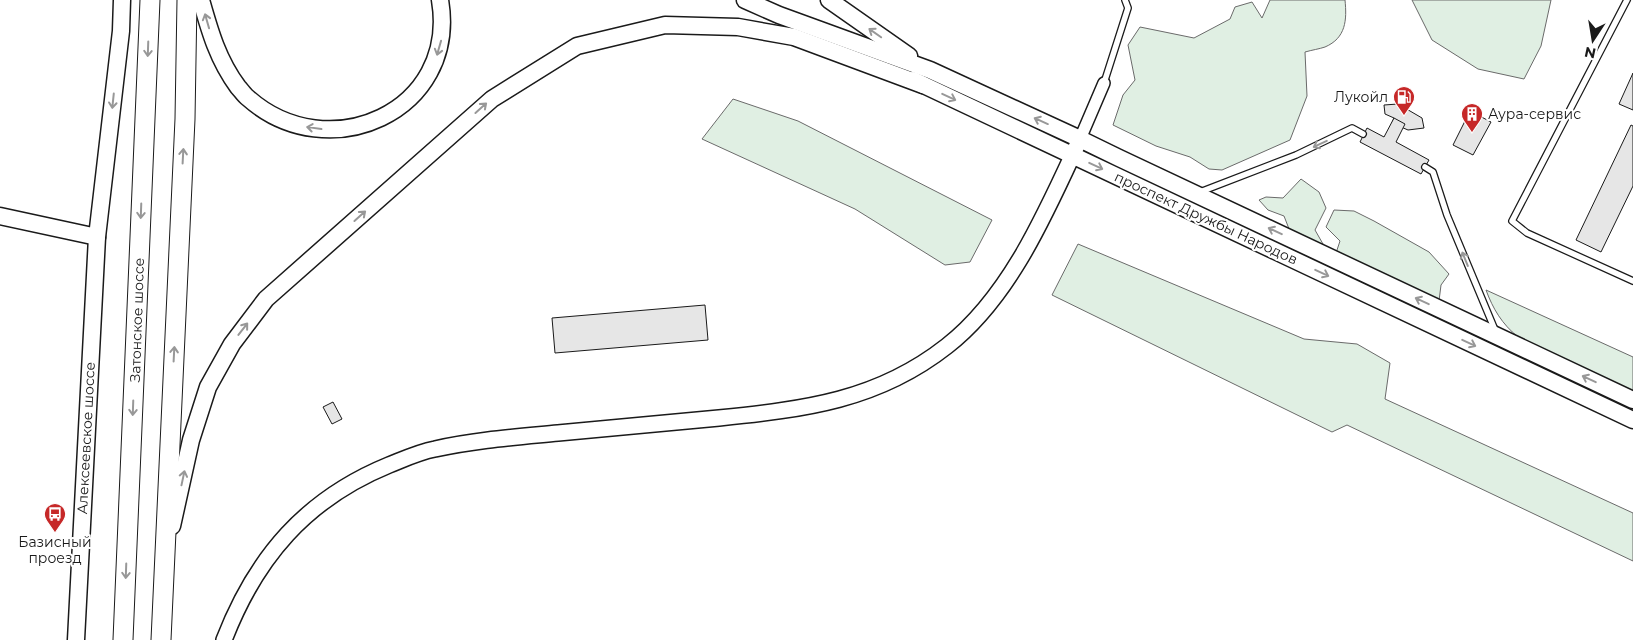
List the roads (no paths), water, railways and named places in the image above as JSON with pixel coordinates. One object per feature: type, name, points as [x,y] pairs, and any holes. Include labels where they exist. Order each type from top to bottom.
[{"type":"main road","name":"Алексеевское шоссе","points":[[76,640],[97,237],[122,0]]},
{"type":"main road","name":"Затонское шоссе","points":[[123,640],[150,0]]},
{"type":"main road","points":[[161,640],[184,129],[187,0]]},
{"type":"main road","points":[[201,0],[214,43],[230,75],[247,98],[271,115],[293,124],[318,129],[347,128],[372,122],[403,106],[422,85],[435,62],[441,43],[442,21],[440,0]]},
{"type":"main road","name":"проспект Дружбы Народов","points":[[746,0],[926,78],[1080,139],[1633,400]]},
{"type":"main road","points":[[829,0],[926,78]]},
{"type":"main road","points":[[165,560],[191,440],[208,387],[232,344],[266,299],[492,98],[577,46],[665,25],[738,26],[794,37],[926,78]]},
{"type":"main road","name":"проспект Дружбы Народов","points":[[926,78],[1073,155],[1633,420]]},
{"type":"main road","points":[[0,216],[97,237]]},
{"type":"street","points":[[224,640],[234,615],[264,563],[278,543],[318,505],[373,472],[405,458],[433,449],[462,444],[772,412],[825,403],[865,392],[922,364],[969,327],[1003,284],[1045,213],[1073,155],[1104,83]]},
{"type":"lane","points":[[1104,83],[1128,8],[1125,0]]},
{"type":"lane","points":[[1626,0],[1512,221],[1527,233],[1633,281]]},
{"type":"lane","points":[[1196,193],[1296,156],[1352,128],[1363,134]]},
{"type":"lane","points":[[1425,167],[1434,172],[1447,215],[1497,336]]},
{"type":"place","name":"Лукойл","points":[[1404,116]]},
{"type":"place","name":"Аура-сервис","points":[[1472,133]]},
{"type":"place","name":"Базисный проезд","points":[[55,533]]}]
